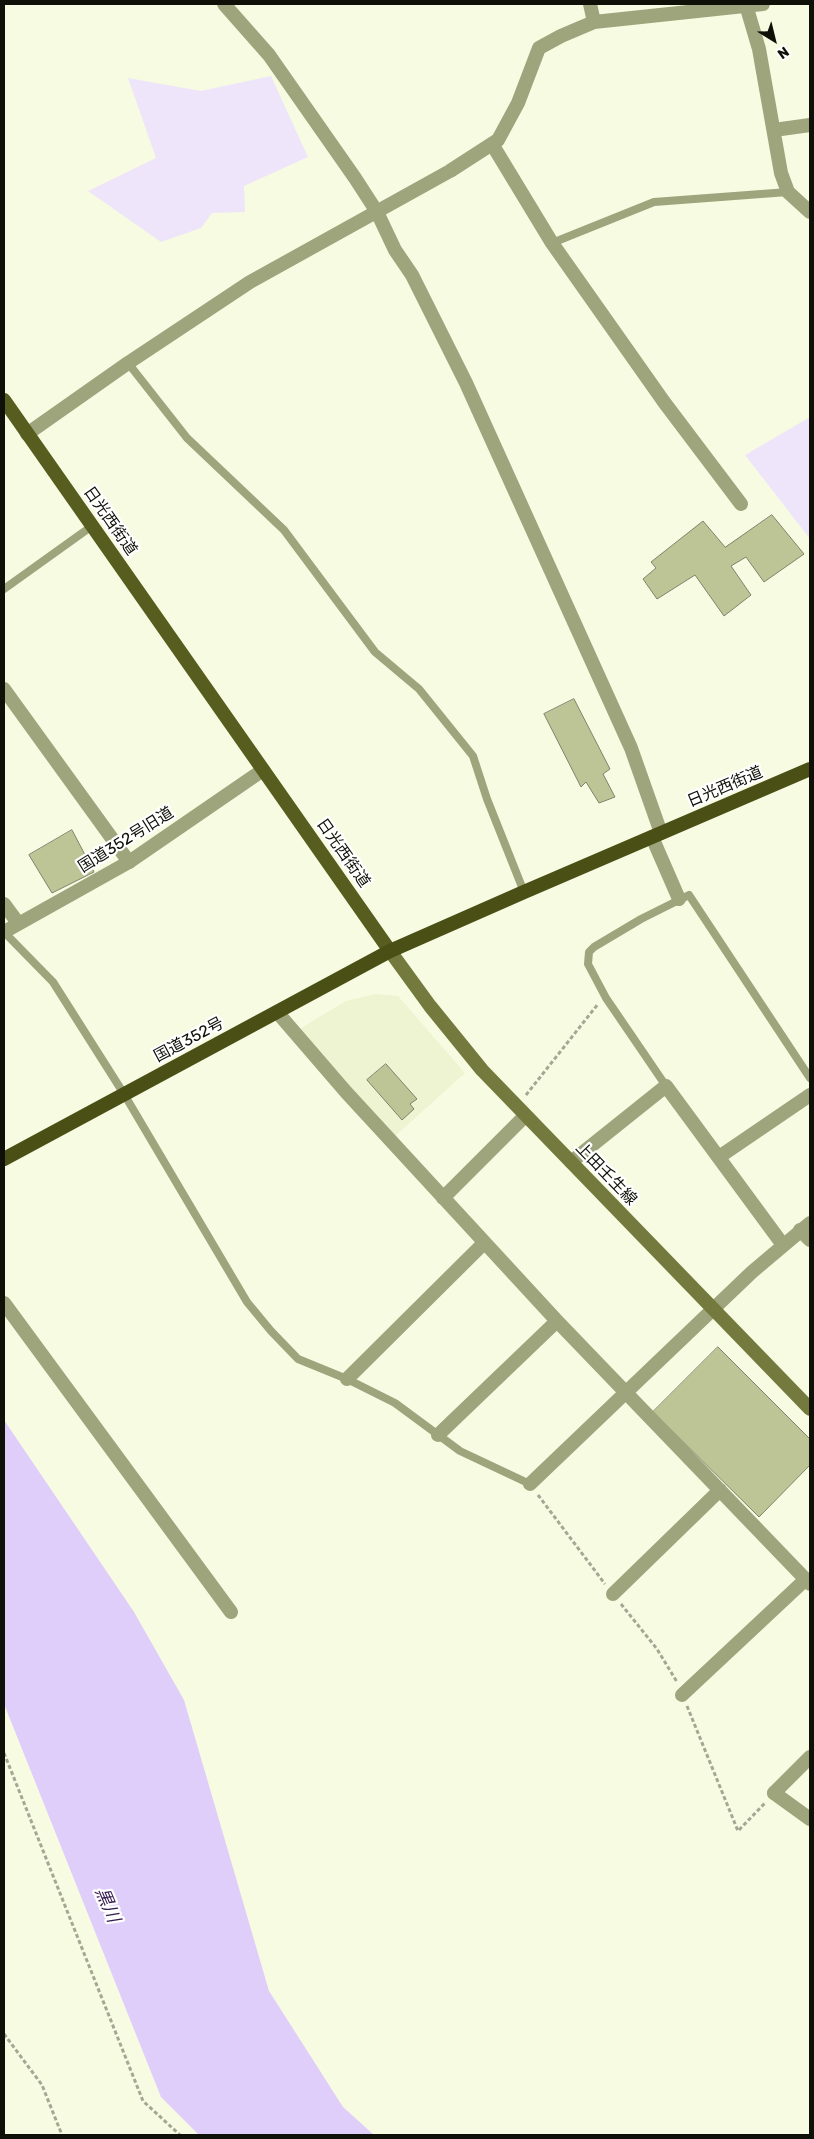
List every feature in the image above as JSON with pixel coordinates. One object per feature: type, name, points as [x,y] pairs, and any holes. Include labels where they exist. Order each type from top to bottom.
[{"type":"highway","name":"日光西街道","points":[[390,951],[810,769]]},
{"type":"highway","name":"国道352号","points":[[4,1159],[390,951]]},
{"type":"main road","name":"日光西街道","points":[[4,400],[390,951]]},
{"type":"main road","name":"上田壬生線","points":[[390,951],[457,1040],[521,1112],[810,1409]]},
{"type":"street","points":[[224,4],[269,54],[377,212],[395,250],[412,275],[474,401],[631,748],[656,835],[679,899]]},
{"type":"street","points":[[590,4],[594,22]]},
{"type":"street","points":[[27,434],[128,363],[250,282],[377,212],[498,140],[518,103],[539,48],[594,22],[763,4]]},
{"type":"street","points":[[746,5],[759,49],[781,173],[788,192],[810,212]]},
{"type":"street","points":[[774,130],[810,125]]},
{"type":"street","points":[[492,144],[552,243],[664,402],[741,504]]},
{"type":"street","points":[[4,689],[129,862]]},
{"type":"street","name":"国道352号旧道","points":[[4,932],[129,862],[263,770]]},
{"type":"street","points":[[4,904],[18,923]]},
{"type":"street","points":[[277,1012],[346,1092],[484,1243],[808,1581],[682,1695]]},
{"type":"street","points":[[571,1162],[666,1086],[783,1244]]},
{"type":"street","points":[[719,1157],[810,1095]]},
{"type":"street","points":[[443,1198],[521,1112]]},
{"type":"street","points":[[530,1484],[712,1309],[783,1244],[807,1231]]},
{"type":"street","points":[[347,1379],[484,1243]]},
{"type":"street","points":[[4,1303],[231,1612]]},
{"type":"street","points":[[438,1434],[557,1321]]},
{"type":"street","points":[[613,1594],[720,1490]]},
{"type":"street","points":[[810,1757],[774,1793],[810,1819]]},
{"type":"lane","points":[[552,243],[654,202],[788,192]]},
{"type":"lane","points":[[128,363],[187,438],[284,530],[375,652],[419,689],[473,756],[487,799],[524,892]]},
{"type":"lane","points":[[4,589],[92,526]]},
{"type":"lane","points":[[666,1086],[606,998],[588,964],[589,952],[641,919],[689,895],[810,1078]]},
{"type":"lane","points":[[4,932],[53,982],[124,1094],[247,1302],[271,1331],[298,1359],[347,1379],[395,1403],[460,1451],[530,1484]]},
{"type":"path","points":[[521,1112],[594,1006],[606,998]]},
{"type":"path","points":[[530,1484],[576,1547],[657,1649],[676,1680],[738,1830],[774,1793]]},
{"type":"path","points":[[4,1753],[143,2101],[180,2135]]},
{"type":"path","points":[[4,2034],[42,2086],[62,2135]]},
{"type":"shaded area","points":[[271,76],[308,157],[244,186],[245,212],[212,213],[201,228],[161,242],[88,191],[156,158],[128,78],[201,91]]},
{"type":"shaded area","points":[[810,417],[810,539],[745,455]]},
{"type":"shaded area","points":[[375,994],[398,996],[465,1073],[394,1137],[298,1030],[346,1001]]},
{"type":"water","name":"黒川","points":[[4,1420],[134,1612],[184,1700],[269,1991],[343,2107],[374,2135],[199,2135],[161,2097],[4,1704]]},
{"type":"building","points":[[772,515],[804,554],[764,582],[746,557],[731,566],[751,595],[724,616],[695,575],[657,599],[643,579],[656,568],[651,562],[703,521],[725,547]]},
{"type":"building","points":[[574,699],[610,769],[603,774],[615,797],[599,803],[586,782],[581,787],[544,714]]},
{"type":"building","points":[[72,830],[94,872],[52,893],[29,855]]},
{"type":"building","points":[[386,1064],[417,1099],[410,1104],[414,1109],[402,1120],[367,1080]]},
{"type":"building","points":[[718,1347],[810,1439],[810,1465],[759,1517],[653,1412]]}]
